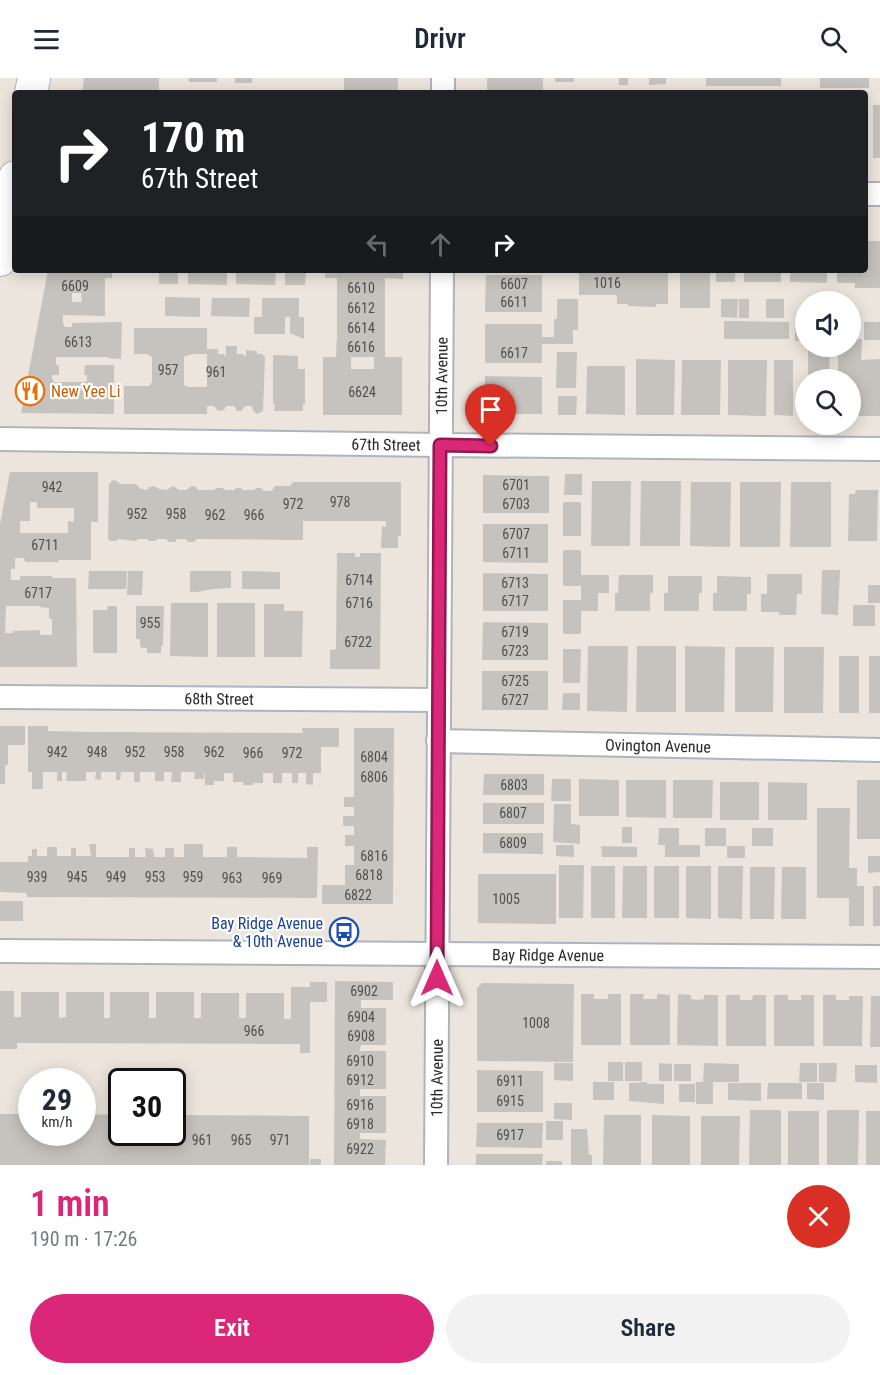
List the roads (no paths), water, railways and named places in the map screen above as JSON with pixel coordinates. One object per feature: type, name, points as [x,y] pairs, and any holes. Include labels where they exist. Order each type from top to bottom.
[{"type":"main road","points":[[0,260],[11,187]]},
{"type":"street","name":"10th Avenue","points":[[436,1165],[442,273]]},
{"type":"street","name":"67th Street","points":[[0,439],[880,448]]},
{"type":"street","name":"68th Street","points":[[0,697],[439,700]]},
{"type":"street","name":"Ovington Avenue","points":[[438,741],[880,750]]},
{"type":"street","name":"Bay Ridge Avenue","points":[[0,951],[880,957]]},
{"type":"place","name":"New Yee Li","points":[[30,391]]},
{"type":"place","name":"Bay Ridge Avenue & 10th Avenue","points":[[344,932]]}]
